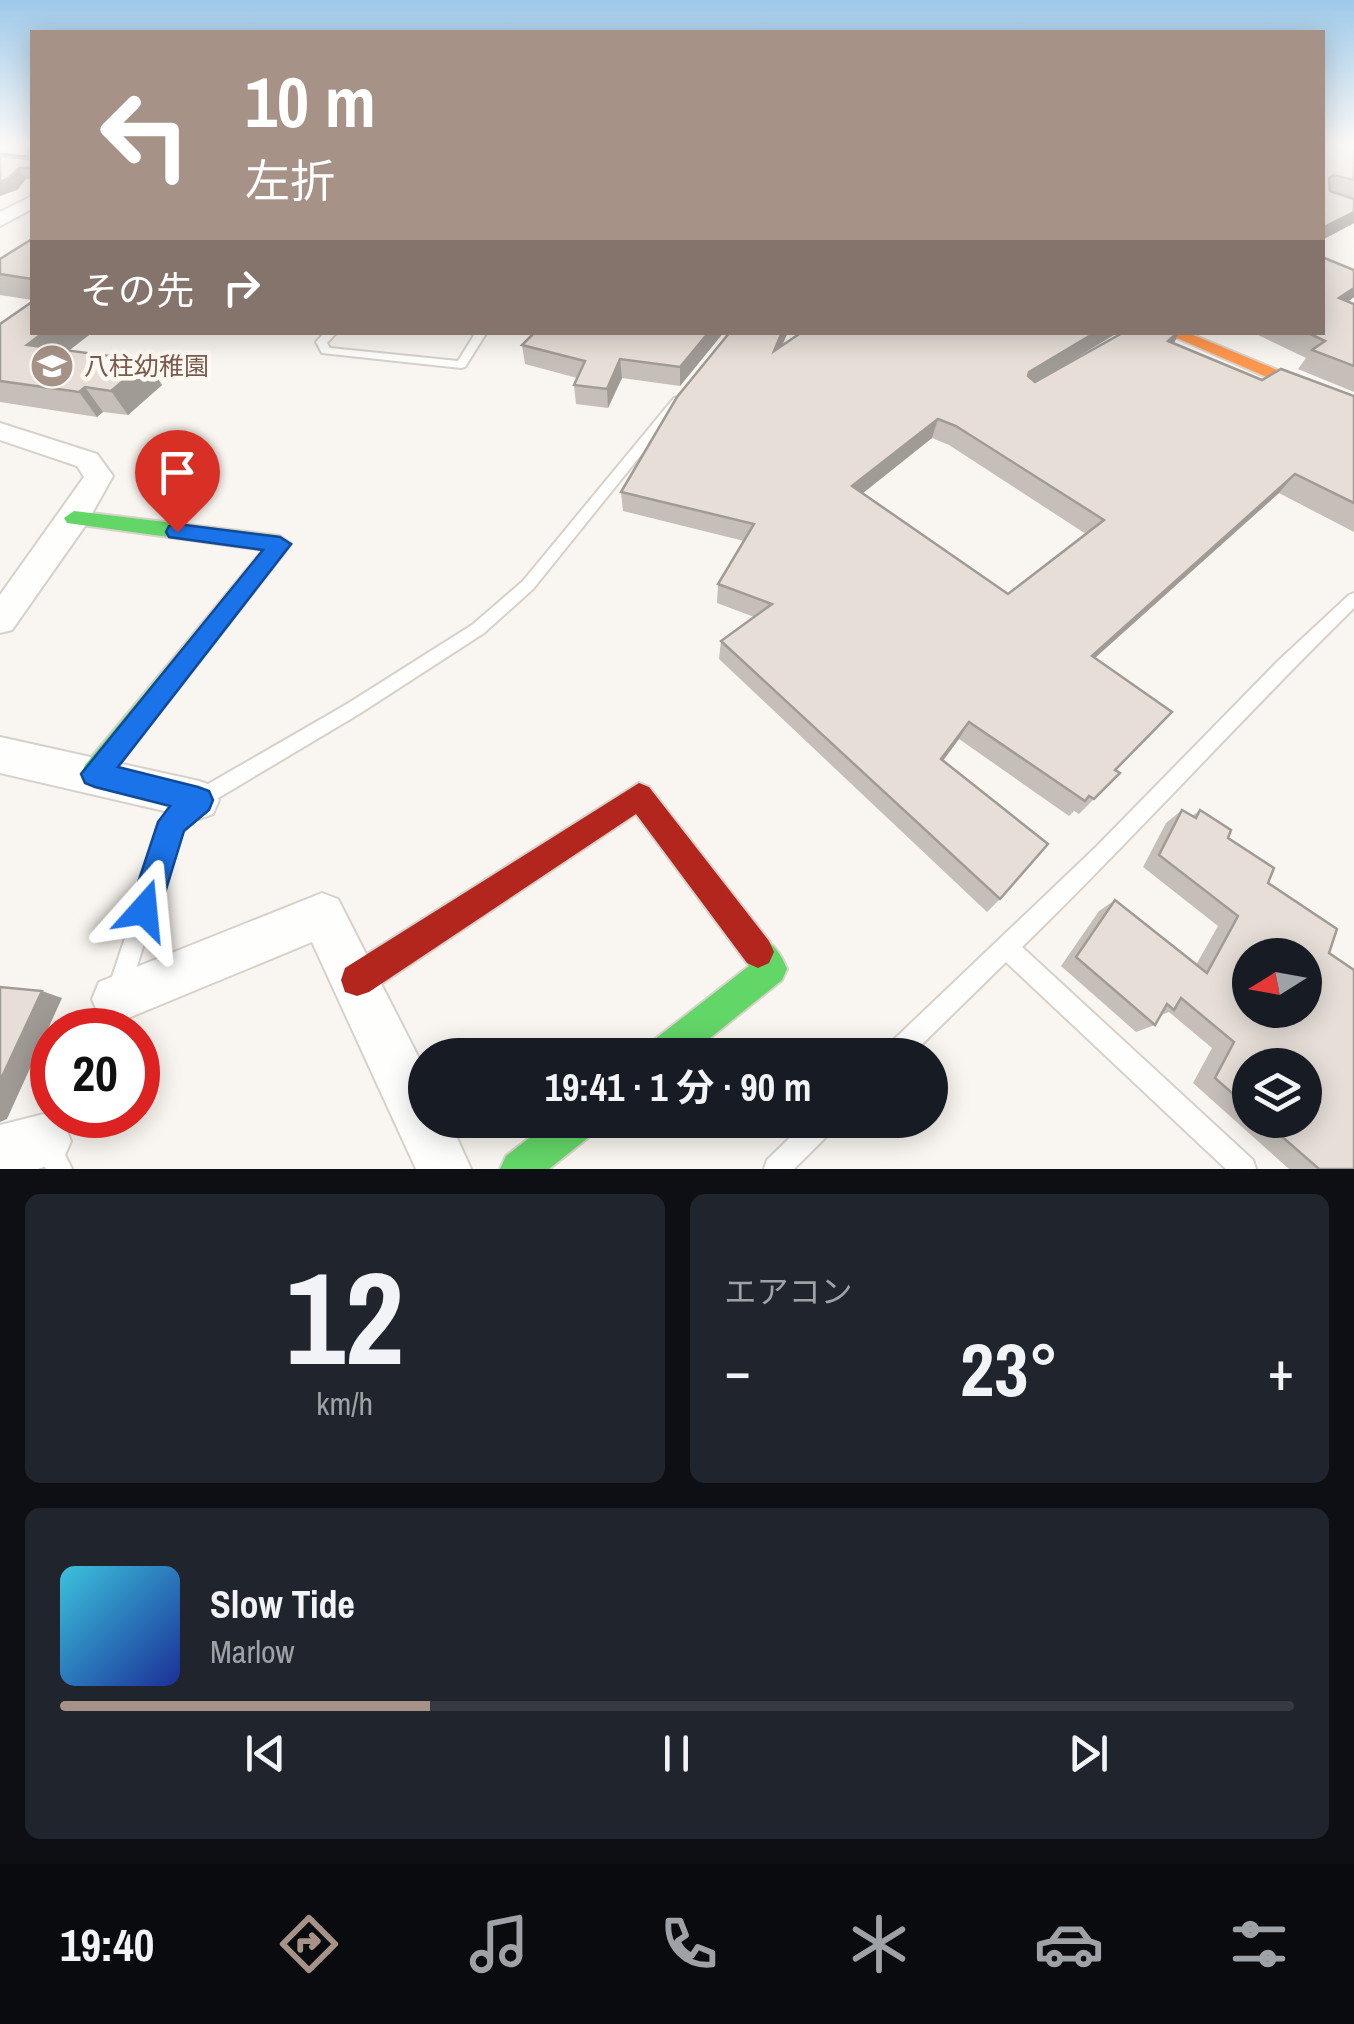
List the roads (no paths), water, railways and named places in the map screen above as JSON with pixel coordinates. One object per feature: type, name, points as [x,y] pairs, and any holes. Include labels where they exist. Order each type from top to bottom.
[{"type":"street","points":[[0,220],[30,203]]},
{"type":"street","points":[[1178,335],[1354,409]]},
{"type":"street","points":[[0,431],[87,460],[98,476],[74,518],[0,620]]},
{"type":"street","points":[[74,518],[280,544],[95,774]]},
{"type":"street","points":[[0,756],[95,774],[198,800]]},
{"type":"street","points":[[357,980],[640,796],[771,969],[684,1038]]},
{"type":"street","points":[[121,1008],[322,915],[357,980],[444,1169]]},
{"type":"street","points":[[519,1169],[558,1138]]},
{"type":"lane","points":[[329,335],[322,342],[326,352],[461,365],[480,335]]},
{"type":"lane","points":[[110,1008],[172,822],[198,800],[478,629],[528,585],[695,382]]},
{"type":"lane","points":[[911,1038],[1104,854],[1284,666],[1354,599]]},
{"type":"lane","points":[[1005,946],[1244,1169]]},
{"type":"lane","points":[[776,1169],[808,1138]]},
{"type":"place","name":"八柱幼稚園","points":[[52,366]]}]
